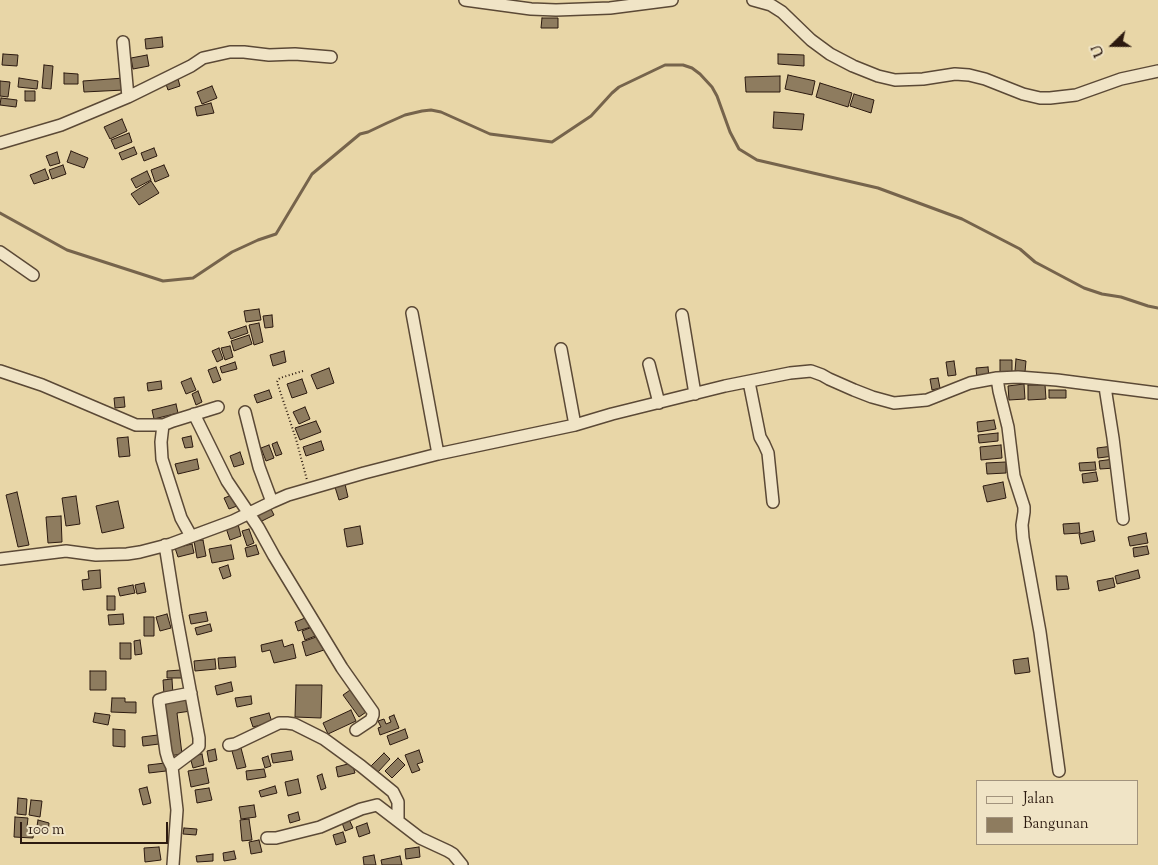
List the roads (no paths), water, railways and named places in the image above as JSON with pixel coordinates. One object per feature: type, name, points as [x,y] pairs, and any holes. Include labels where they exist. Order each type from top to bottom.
[{"type":"street","points":[[465,0],[531,9],[556,10],[610,8],[672,0]]},
{"type":"street","points":[[753,0],[771,5],[782,12],[811,40],[830,54],[853,66],[878,76],[895,80],[923,79],[956,74],[969,75],[985,79],[1023,94],[1050,98],[1076,95],[1121,79],[1158,71]]},
{"type":"street","points":[[123,42],[128,97]]},
{"type":"street","points":[[0,143],[61,125],[128,97],[203,58],[217,54],[244,52],[331,57]]},
{"type":"street","points":[[0,252],[33,275]]},
{"type":"street","points":[[412,314],[438,454]]},
{"type":"street","points":[[682,315],[695,394]]},
{"type":"street","points":[[560,349],[575,425]]},
{"type":"street","points":[[649,364],[659,403]]},
{"type":"street","points":[[0,371],[51,389],[136,425],[163,425],[218,407]]},
{"type":"street","points":[[0,559],[66,551],[96,554],[127,554],[165,545],[233,521],[288,495],[364,473],[438,454],[575,425],[725,386],[790,373],[811,371],[872,397],[894,403],[927,400],[970,383],[997,378],[1033,378],[1158,394]]},
{"type":"street","points":[[997,378],[1008,427],[1014,476],[1024,507],[1023,538],[1040,632],[1059,771]]},
{"type":"street","points":[[749,382],[760,437],[768,453],[773,502]]},
{"type":"street","points":[[1105,387],[1124,519]]},
{"type":"street","points":[[244,412],[259,466],[272,502]]},
{"type":"street","points":[[194,414],[227,481],[258,527],[342,668],[373,712],[372,720],[356,730]]},
{"type":"street","points":[[163,425],[161,442],[164,466],[181,518],[191,536]]},
{"type":"street","points":[[165,545],[199,738],[199,746],[172,767]]},
{"type":"street","points":[[173,865],[177,810],[172,767],[166,752],[158,702],[165,698],[191,693]]},
{"type":"street","points":[[229,745],[243,741],[279,723],[287,722],[294,724],[324,739],[394,792],[398,802],[398,820]]},
{"type":"street","points":[[267,838],[276,838],[320,827],[361,809],[378,805],[420,838],[448,851],[462,865]]},
{"type":"waterway","points":[[0,213],[67,250],[163,281],[193,278],[232,252],[276,234],[312,174],[360,134],[405,115],[431,110],[441,112],[490,134],[552,142],[591,116],[619,87],[665,65],[683,65],[692,68],[700,74],[712,87],[739,149],[757,160],[878,188],[962,219],[1020,249],[1035,262],[1084,288],[1158,308]]}]
